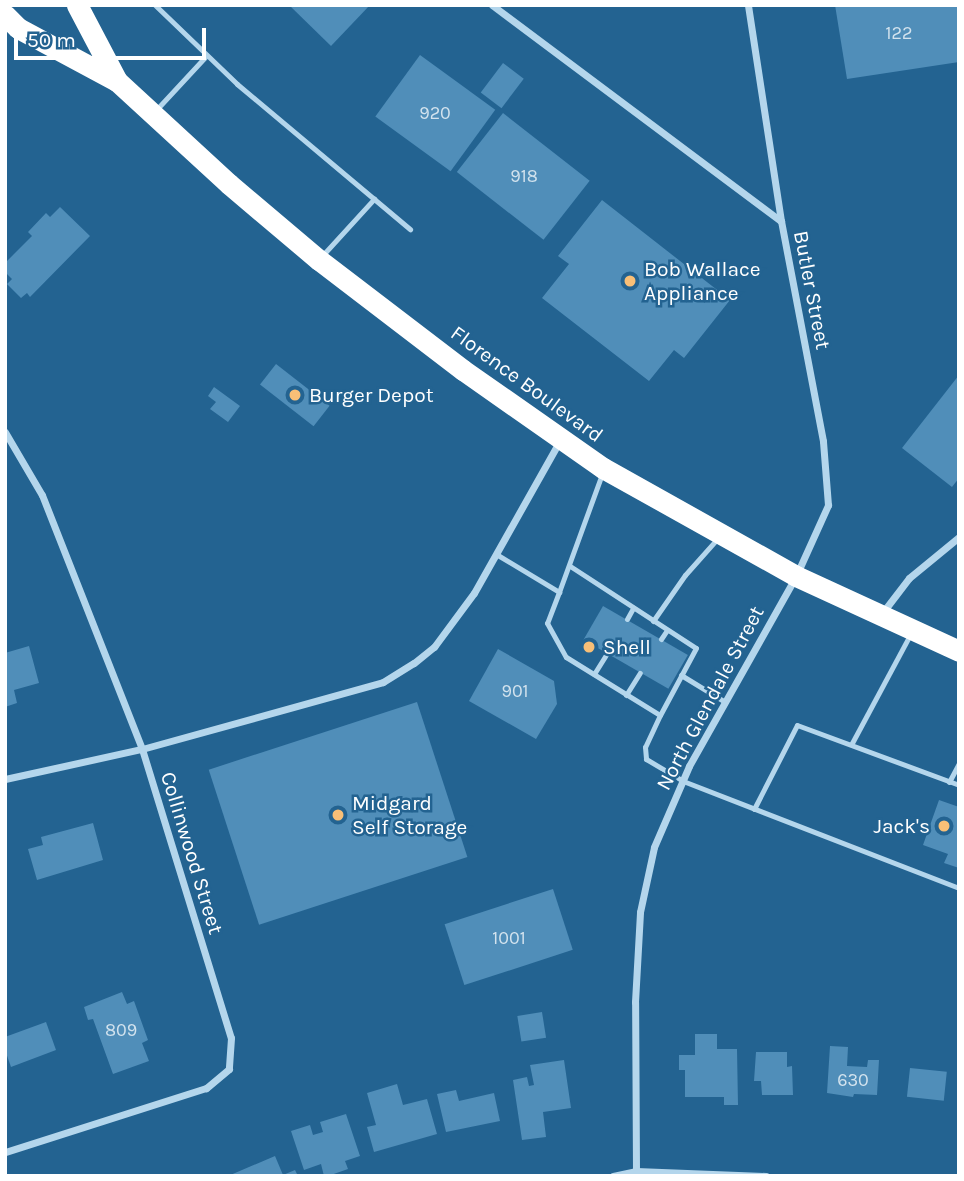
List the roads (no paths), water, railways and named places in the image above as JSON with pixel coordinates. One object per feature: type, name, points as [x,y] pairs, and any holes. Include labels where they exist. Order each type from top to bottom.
[{"type":"highway","name":"Florence Boulevard","points":[[77,5],[117,81]]},
{"type":"highway","name":"Florence Boulevard","points":[[5,15],[18,28],[117,81],[152,115],[319,260],[463,370],[603,468],[796,576],[959,651]]},
{"type":"street","points":[[492,5],[780,220]]},
{"type":"street","name":"Butler Street","points":[[748,5],[780,220],[823,440],[828,505],[796,576]]},
{"type":"street","name":"Collinwood Street","points":[[5,432],[42,495],[142,749],[231,1038],[229,1069],[206,1088],[5,1152]]},
{"type":"street","points":[[5,779],[142,749],[383,682],[434,647],[474,593],[562,438]]},
{"type":"street","points":[[881,615],[909,578],[959,537]]},
{"type":"street","name":"North Glendale Street","points":[[636,1171],[635,1002],[640,912],[654,848],[683,781],[796,576]]},
{"type":"street","points":[[613,1176],[636,1171],[766,1176]]},
{"type":"lane","points":[[155,5],[206,56],[410,229]]},
{"type":"lane","points":[[152,115],[206,56]]},
{"type":"lane","points":[[319,260],[374,199]]},
{"type":"lane","points":[[603,468],[570,566],[547,623],[566,657],[660,715]]},
{"type":"lane","points":[[653,621],[685,575],[721,534]]},
{"type":"lane","points":[[496,554],[559,592]]},
{"type":"lane","points":[[570,566],[696,648],[645,747],[646,760],[683,781],[959,888]]},
{"type":"lane","points":[[627,620],[633,608]]},
{"type":"lane","points":[[661,639],[667,630]]},
{"type":"lane","points":[[852,743],[912,630]]},
{"type":"lane","points":[[594,674],[607,653]]},
{"type":"lane","points":[[625,695],[640,673]]},
{"type":"lane","points":[[681,675],[725,702]]},
{"type":"lane","points":[[754,809],[797,725],[852,743],[959,785]]},
{"type":"lane","points":[[949,782],[959,763]]},
{"type":"place","name":"Bob Wallace Appliance","points":[[630,281]]},
{"type":"place","name":"Burger Depot","points":[[295,395]]},
{"type":"place","name":"Shell","points":[[589,647]]},
{"type":"place","name":"Midgard Self Storage","points":[[338,815]]},
{"type":"place","name":"Jack's","points":[[944,826]]}]
